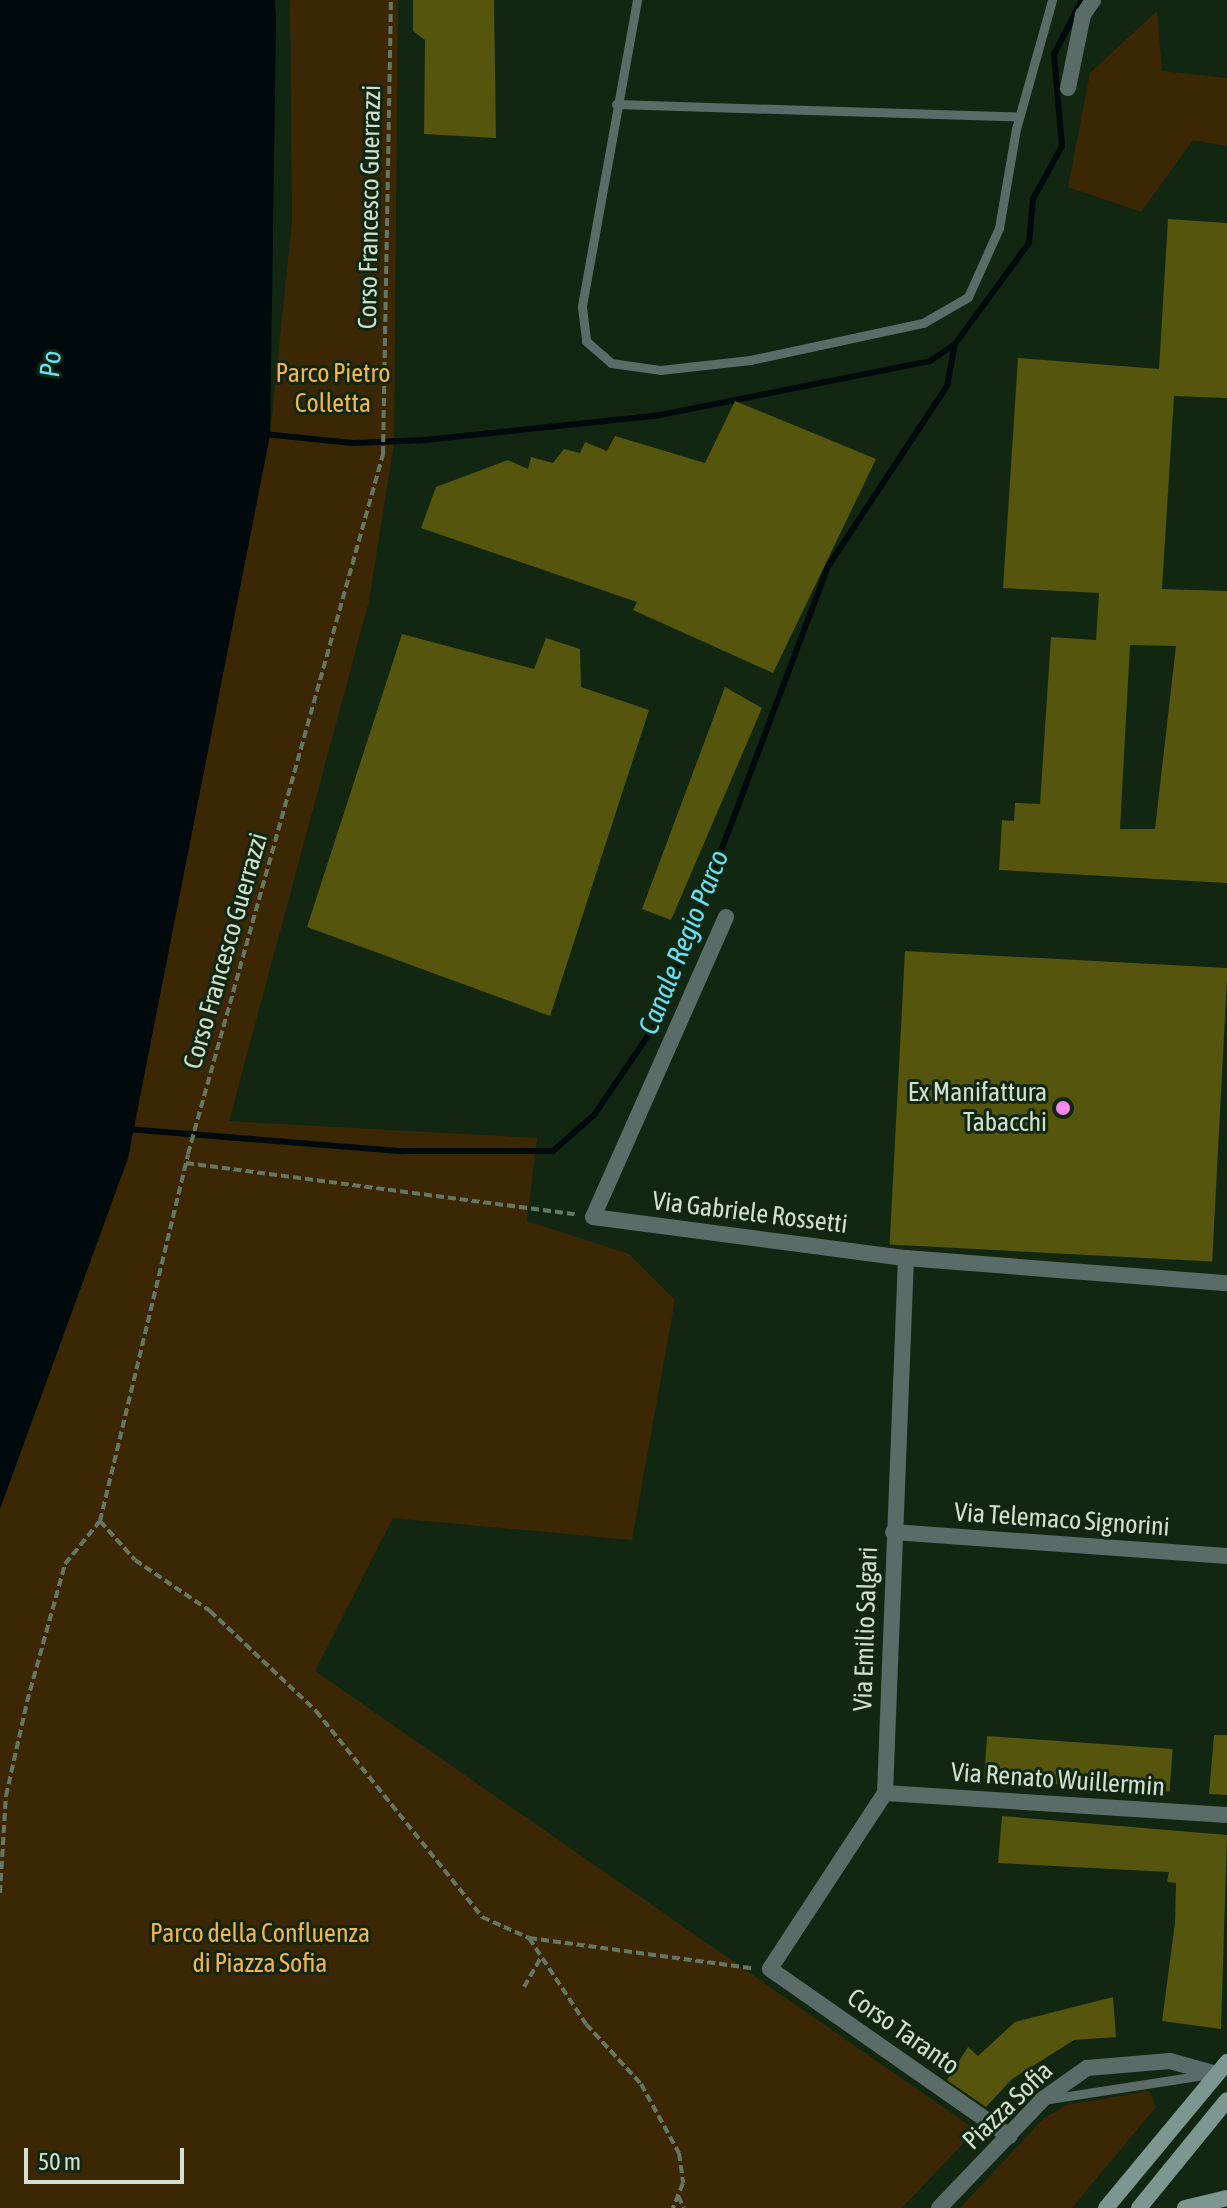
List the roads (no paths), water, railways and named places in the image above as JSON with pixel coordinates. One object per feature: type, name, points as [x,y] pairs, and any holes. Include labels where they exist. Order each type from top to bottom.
[{"type":"main road","points":[[1106,2208],[1223,2073]]},
{"type":"main road","points":[[1139,2208],[1227,2100]]},
{"type":"main road","points":[[1185,2208],[1227,2198]]},
{"type":"street","points":[[1068,88],[1083,15],[1093,0]]},
{"type":"street","name":"Via Gabriele Rossetti","points":[[726,917],[593,1217],[906,1258],[1227,1283]]},
{"type":"street","name":"Via Emilio Salgari","points":[[885,1793],[906,1258]]},
{"type":"street","name":"Via Telemaco Signorini","points":[[893,1532],[1227,1556]]},
{"type":"street","name":"Via Renato Wuillermin","points":[[885,1793],[1227,1815]]},
{"type":"street","name":"Corso Taranto","points":[[885,1793],[770,1969],[1009,2136]]},
{"type":"street","name":"Piazza Sofia","points":[[939,2208],[1041,2101],[1087,2068],[1110,2062],[1190,2063],[1223,2073]]},
{"type":"lane","points":[[637,0],[582,307],[586,341],[611,363],[660,370],[750,360],[923,323],[968,297],[999,228],[1019,117],[1052,0]]},
{"type":"lane","points":[[616,104],[1019,117]]},
{"type":"lane","points":[[1041,2101],[1223,2073]]},
{"type":"water","name":"Po","points":[[0,0],[275,0],[276,22],[270,435],[128,1158],[0,1509]]},
{"type":"waterway","name":"Canale Regio Parco","points":[[264,434],[353,443],[425,440],[655,416],[930,361],[955,344],[1029,243],[1033,199],[1062,146],[1054,54],[1082,0]]},
{"type":"waterway","name":"Canale Regio Parco","points":[[127,1129],[402,1151],[553,1151],[594,1115],[656,1024],[827,568],[947,386],[955,344]]},
{"type":"place","name":"Ex Manifattura Tabacchi","points":[[1063,1108]]},
{"type":"park label","name":"Parco Pietro Colletta","points":[[333,389]]},
{"type":"park label","name":"Parco della Confluenza di Piazza Sofia","points":[[260,1949]]}]
